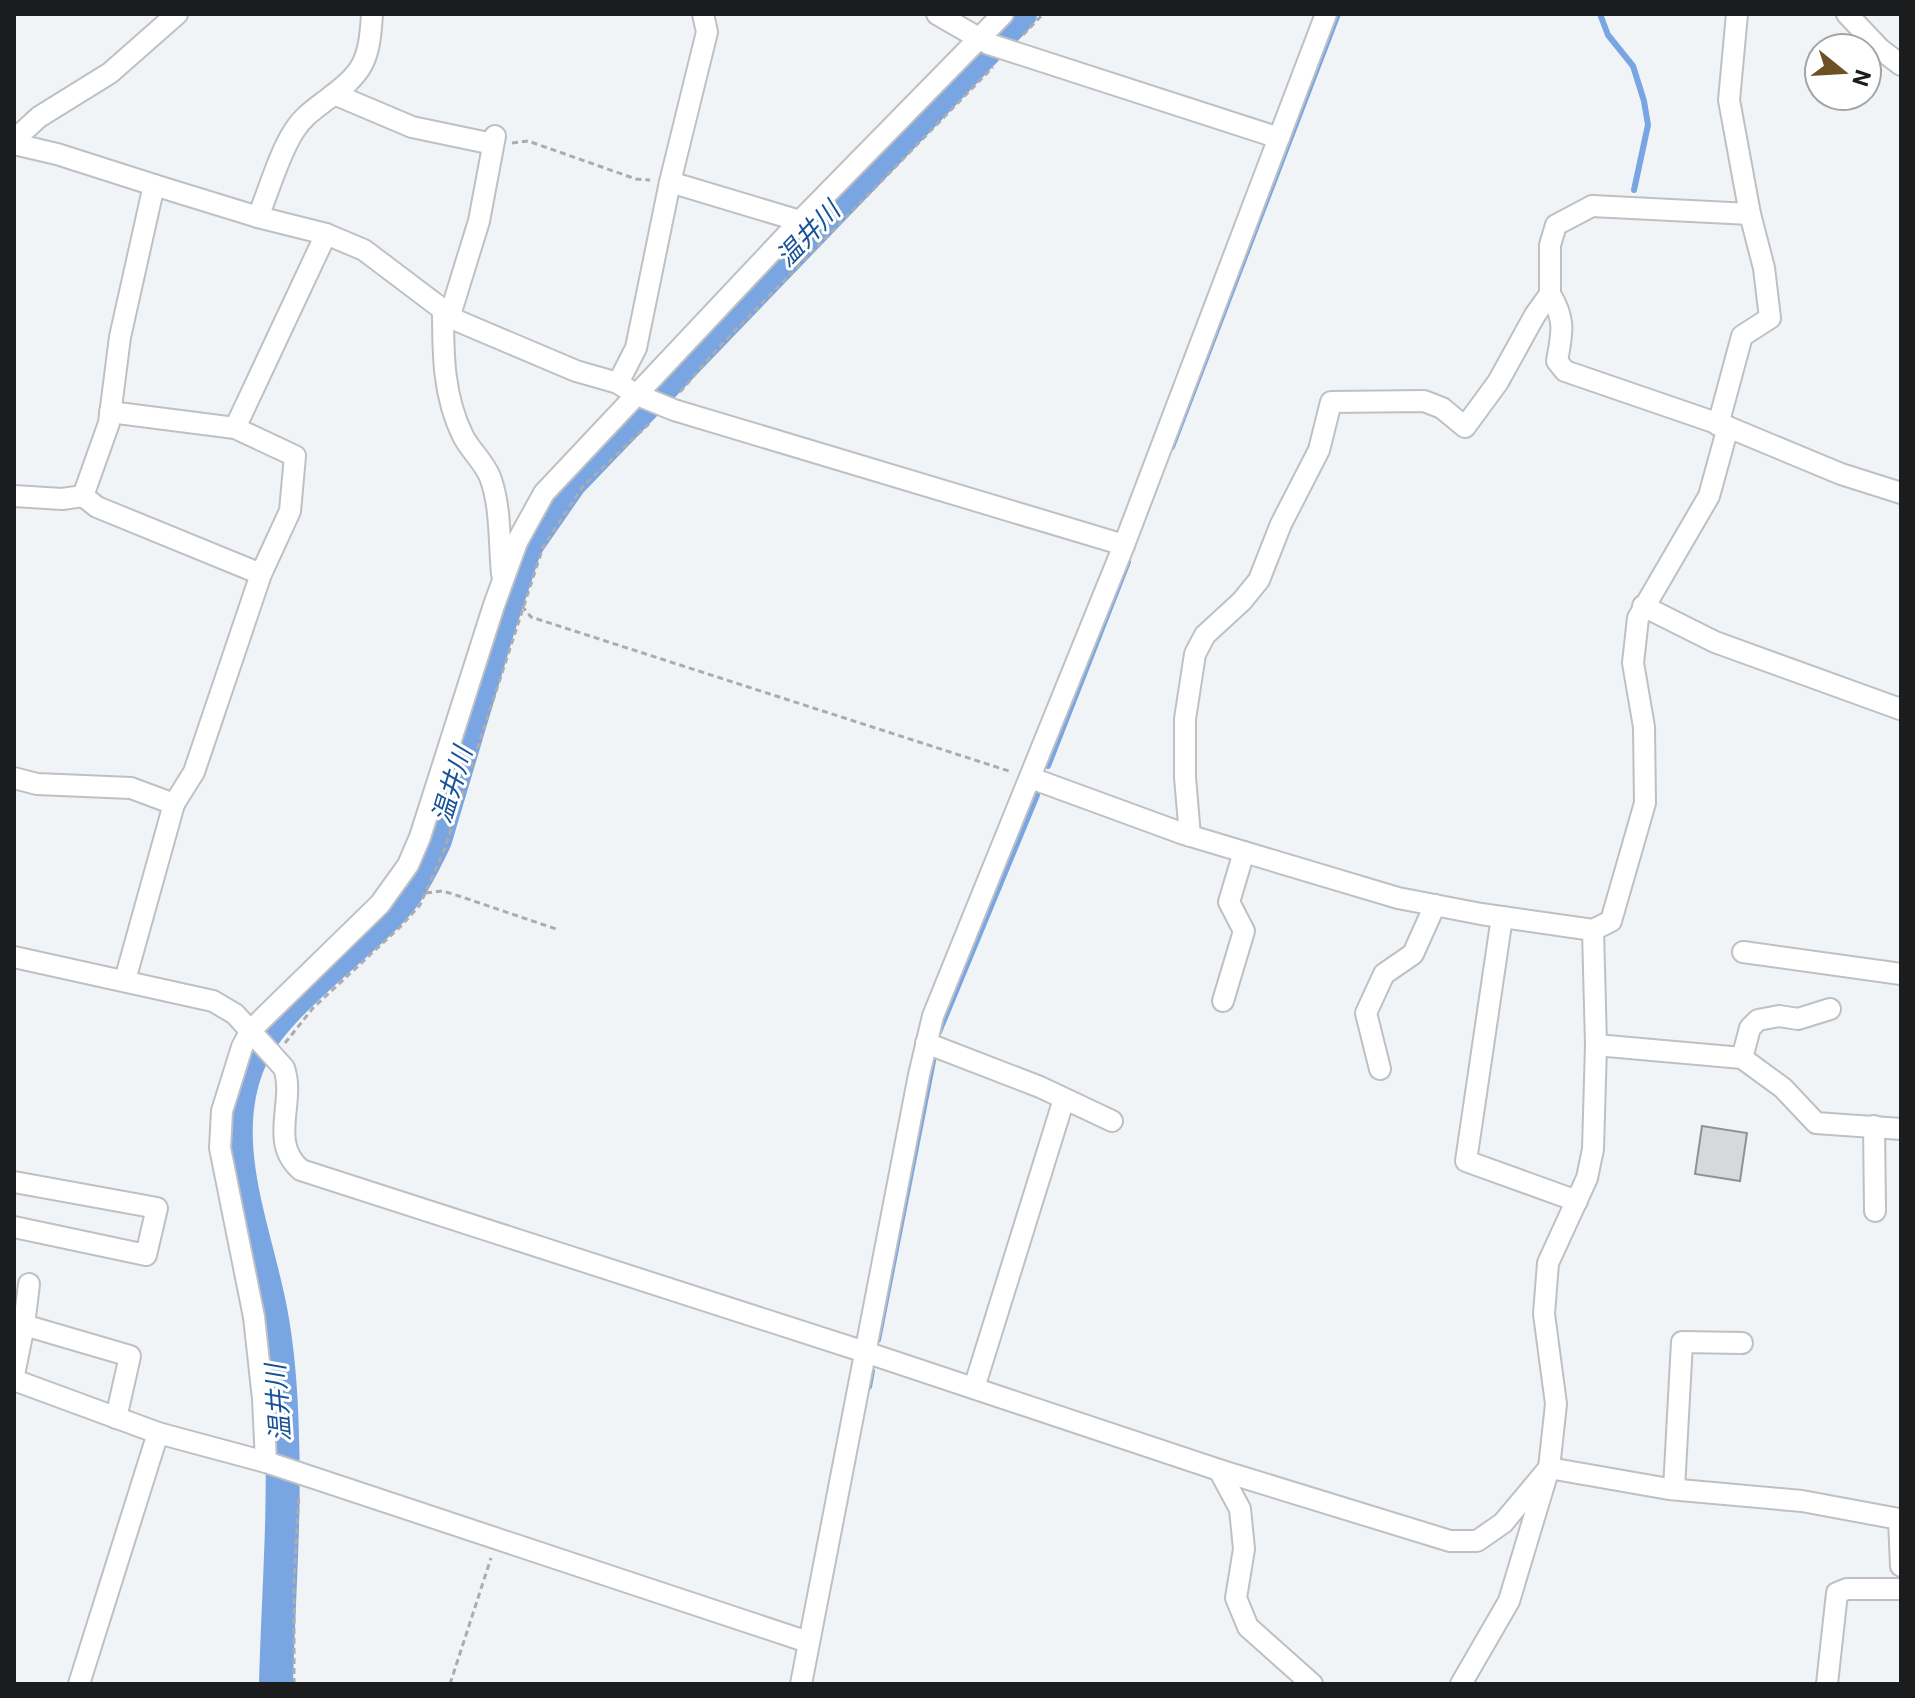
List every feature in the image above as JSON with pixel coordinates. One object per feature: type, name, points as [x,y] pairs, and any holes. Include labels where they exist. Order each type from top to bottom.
[{"type":"street","points":[[177,14],[110,73],[39,117],[14,142],[258,217],[326,234],[364,250],[458,321],[664,406],[1124,545]]},
{"type":"street","points":[[258,217],[292,134],[303,117],[360,71],[370,46],[372,14]]},
{"type":"street","points":[[631,391],[636,348],[670,182],[707,32],[703,14]]},
{"type":"street","points":[[937,14],[978,39],[1279,138]]},
{"type":"street","points":[[269,1463],[254,1317],[220,1148],[222,1111],[242,1047],[380,904],[408,865],[420,837],[502,583],[517,542],[544,493],[631,391],[1003,14]]},
{"type":"street","points":[[801,1684],[933,1016],[1124,545],[1326,14]]},
{"type":"street","points":[[1031,778],[1190,836],[1398,898],[1593,930],[1611,921],[1645,803],[1644,727],[1633,663],[1638,618],[1709,496],[1742,336],[1770,318],[1764,268],[1750,214],[1729,100],[1737,14]]},
{"type":"street","points":[[1847,14],[1880,49],[1901,65]]},
{"type":"street","points":[[334,94],[412,127],[494,140],[479,221],[447,312],[443,362],[450,404],[464,438],[489,474],[496,498],[502,583]]},
{"type":"street","points":[[670,182],[800,221]]},
{"type":"street","points":[[83,496],[109,423],[120,337],[154,185]]},
{"type":"street","points":[[1750,214],[1592,206],[1556,225],[1550,245],[1550,294],[1560,310],[1563,329],[1557,361],[1565,371],[1723,426],[1841,474],[1901,493]]},
{"type":"street","points":[[235,428],[326,234]]},
{"type":"street","points":[[1190,836],[1185,777],[1185,719],[1195,654],[1205,635],[1242,601],[1259,580],[1281,524],[1319,450],[1331,402],[1424,401],[1442,408],[1465,427],[1498,382],[1550,294]]},
{"type":"street","points":[[110,412],[235,428],[295,456],[290,511],[261,574],[194,772],[174,804],[125,980]]},
{"type":"street","points":[[14,496],[62,499],[83,496],[97,507],[261,574]]},
{"type":"street","points":[[1643,606],[1715,642],[1901,707]]},
{"type":"street","points":[[14,778],[37,784],[131,788],[174,804]]},
{"type":"street","points":[[1223,1001],[1244,931],[1229,902],[1244,852]]},
{"type":"street","points":[[1380,1069],[1366,1013],[1384,974],[1413,954],[1435,905]]},
{"type":"street","points":[[1502,917],[1466,1161],[1577,1201]]},
{"type":"street","points":[[1461,1684],[1509,1601],[1549,1468],[1556,1404],[1544,1314],[1548,1263],[1587,1178],[1593,1149],[1596,1045],[1593,930]]},
{"type":"street","points":[[1743,952],[1901,974]]},
{"type":"street","points":[[14,957],[213,1001],[235,1014],[274,1054],[288,1077],[283,1134],[292,1162],[301,1170],[1219,1470],[1450,1541],[1477,1541],[1503,1523],[1549,1468]]},
{"type":"street","points":[[1742,1058],[1750,1028],[1758,1020],[1779,1016],[1798,1019],[1830,1009]]},
{"type":"street","points":[[926,1043],[1112,1121]]},
{"type":"street","points":[[1596,1045],[1742,1058],[1783,1088],[1816,1123],[1901,1129]]},
{"type":"street","points":[[974,1388],[1064,1099]]},
{"type":"street","points":[[1874,1126],[1875,1211]]},
{"type":"street","points":[[14,1182],[157,1208],[146,1255],[14,1227]]},
{"type":"street","points":[[29,1284],[14,1378],[158,1433],[269,1463],[808,1642]]},
{"type":"street","points":[[24,1325],[130,1356],[116,1418]]},
{"type":"street","points":[[1674,1489],[1682,1342],[1742,1343]]},
{"type":"street","points":[[79,1684],[158,1433]]},
{"type":"street","points":[[1549,1468],[1674,1489],[1802,1501],[1900,1520],[1901,1566]]},
{"type":"street","points":[[1219,1470],[1240,1509],[1244,1549],[1236,1598],[1248,1627],[1312,1684]]},
{"type":"street","points":[[1827,1684],[1837,1593],[1847,1589],[1901,1589]]},
{"type":"path","points":[[274,1054],[313,1008],[410,917],[426,893],[445,848],[543,547],[583,486],[1043,14]]},
{"type":"path","points":[[494,140],[528,141],[636,179],[670,182]]},
{"type":"path","points":[[522,606],[531,617],[1031,778]]},
{"type":"path","points":[[426,893],[442,891],[453,894],[559,930]]},
{"type":"path","points":[[294,1684],[297,1473]]},
{"type":"path","points":[[450,1684],[497,1539]]},
{"type":"building","points":[[1702,1126],[1747,1133],[1740,1181],[1695,1174]]},
{"type":"waterway","name":"温井川","points":[[276,1684],[283,1498],[280,1388],[270,1309],[240,1182],[236,1149],[236,1117],[241,1086],[252,1055],[294,1000],[394,908],[420,871],[435,840],[525,547],[570,482],[1020,14]]},
{"type":"waterway","points":[[1172,447],[1338,14]]},
{"type":"waterway","points":[[1600,14],[1608,35],[1633,66],[1644,101],[1648,125],[1634,190]]},
{"type":"waterway","points":[[1048,766],[1128,562]]},
{"type":"waterway","points":[[939,1032],[1037,795]]},
{"type":"waterway","points":[[878,1340],[935,1051]]},
{"type":"waterway","points":[[869,1387],[872,1371]]}]
